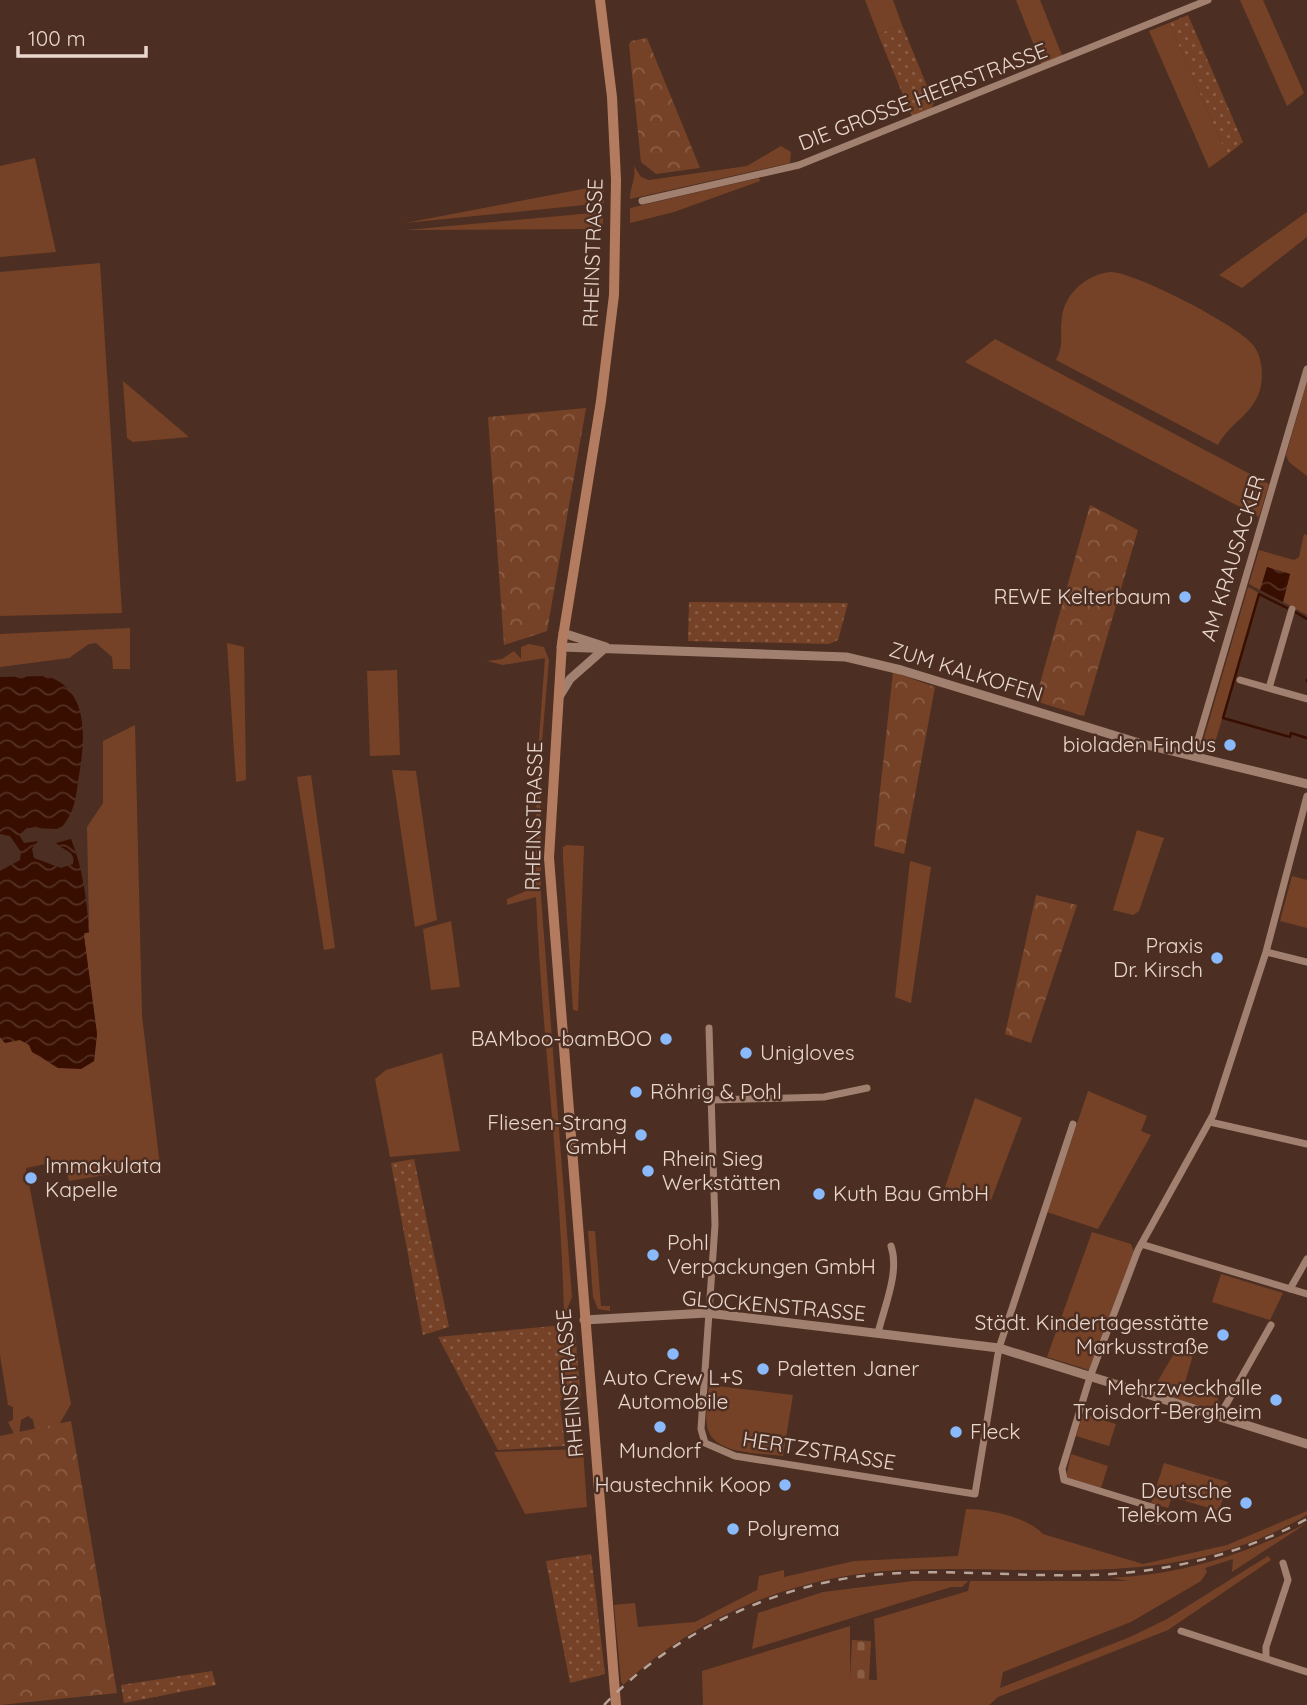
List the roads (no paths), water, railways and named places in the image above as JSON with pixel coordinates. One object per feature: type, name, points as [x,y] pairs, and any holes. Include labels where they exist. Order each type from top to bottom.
[{"type":"main road","name":"RHEINSTRASSE","points":[[600,0],[612,97],[616,180],[614,295],[601,401],[561,647],[548,858],[616,1705]]},
{"type":"street","name":"DIE GROSSE HEERSTRASSE","points":[[642,201],[799,165],[1208,0]]},
{"type":"street","name":"AM KRAUSACKER","points":[[1193,757],[1307,369]]},
{"type":"street","points":[[1269,688],[1292,609]]},
{"type":"street","name":"ZUM KALKOFEN","points":[[563,633],[606,647]]},
{"type":"street","name":"ZUM KALKOFEN","points":[[561,647],[590,650],[606,647],[686,652],[823,654],[856,659],[1193,757],[1307,784]]},
{"type":"street","points":[[556,701],[570,679],[606,647]]},
{"type":"street","points":[[1240,680],[1307,699]]},
{"type":"street","points":[[1158,1521],[1160,1515],[1155,1508],[1062,1478],[1090,1377],[1141,1244],[1210,1122],[1266,952],[1307,796]]},
{"type":"street","points":[[1266,952],[1307,962]]},
{"type":"street","points":[[707,1313],[715,1225],[709,1028]]},
{"type":"street","points":[[712,1100],[824,1097],[867,1088]]},
{"type":"street","points":[[1210,1122],[1307,1144]]},
{"type":"street","points":[[999,1348],[1073,1124]]},
{"type":"street","points":[[1141,1244],[1307,1294]]},
{"type":"street","name":"GLOCKENSTRASSE","points":[[878,1333],[895,1257],[891,1246]]},
{"type":"street","points":[[1290,1289],[1307,1259]]},
{"type":"street","name":"GLOCKENSTRASSE","points":[[584,1320],[707,1313],[999,1348],[1307,1444]]},
{"type":"street","name":"HERTZSTRASSE","points":[[707,1313],[701,1422],[702,1435],[709,1446],[734,1455],[975,1494],[999,1348]]},
{"type":"street","points":[[1219,1417],[1271,1325]]},
{"type":"street","points":[[1266,1658],[1266,1647],[1288,1580],[1283,1563]]},
{"type":"street","points":[[1181,1632],[1307,1672]]},
{"type":"water","points":[[1267,567],[1290,574],[1283,602],[1260,590]]},
{"type":"water","points":[[47,676],[71,692],[78,704],[83,747],[77,790],[72,811],[60,829],[27,828],[19,835],[24,843],[38,841],[32,849],[34,858],[61,868],[73,864],[73,856],[56,843],[71,839],[79,862],[87,909],[89,933],[84,933],[84,936],[97,1034],[94,1061],[81,1069],[58,1068],[32,1052],[29,1045],[20,1040],[5,1043],[0,1037],[0,871],[20,860],[21,852],[10,836],[0,834],[0,677]]},
{"type":"waterway","points":[[1289,609],[1259,594],[1223,718],[1290,737],[1291,733],[1307,738]]},
{"type":"waterway","points":[[1295,612],[1307,619]]},
{"type":"railway","points":[[604,1705],[631,1679],[693,1635],[726,1617],[797,1590],[834,1581],[898,1573],[1089,1575],[1146,1570],[1228,1552],[1255,1543],[1307,1519]]},
{"type":"place","name":"REWE Kelterbaum","points":[[1185,597]]},
{"type":"place","name":"bioladen Findus","points":[[1230,745]]},
{"type":"place","name":"Praxis Dr. Kirsch","points":[[1217,958]]},
{"type":"place","name":"BAMboo-bamBOO","points":[[666,1039]]},
{"type":"place","name":"Unigloves","points":[[746,1053]]},
{"type":"place","name":"Röhrig & Pohl","points":[[636,1092]]},
{"type":"place","name":"Fliesen-Strang GmbH","points":[[641,1135]]},
{"type":"place","name":"Rhein Sieg Werkstätten","points":[[648,1171]]},
{"type":"place","name":"Immakulata Kapelle","points":[[31,1178]]},
{"type":"place","name":"Kuth Bau GmbH","points":[[819,1194]]},
{"type":"place","name":"Pohl Verpackungen GmbH","points":[[653,1255]]},
{"type":"place","name":"Städt. Kindertagesstätte Markusstraße","points":[[1223,1335]]},
{"type":"place","name":"Auto Crew L+S Automobile","points":[[673,1354]]},
{"type":"place","name":"Paletten Janer","points":[[763,1369]]},
{"type":"place","name":"Mehrzweckhalle Troisdorf-Bergheim","points":[[1276,1400]]},
{"type":"place","name":"Mundorf","points":[[660,1427]]},
{"type":"place","name":"Fleck","points":[[956,1432]]},
{"type":"place","name":"Haustechnik Koop","points":[[785,1485]]},
{"type":"place","name":"Deutsche Telekom AG","points":[[1246,1503]]},
{"type":"place","name":"Polyrema","points":[[733,1529]]}]
